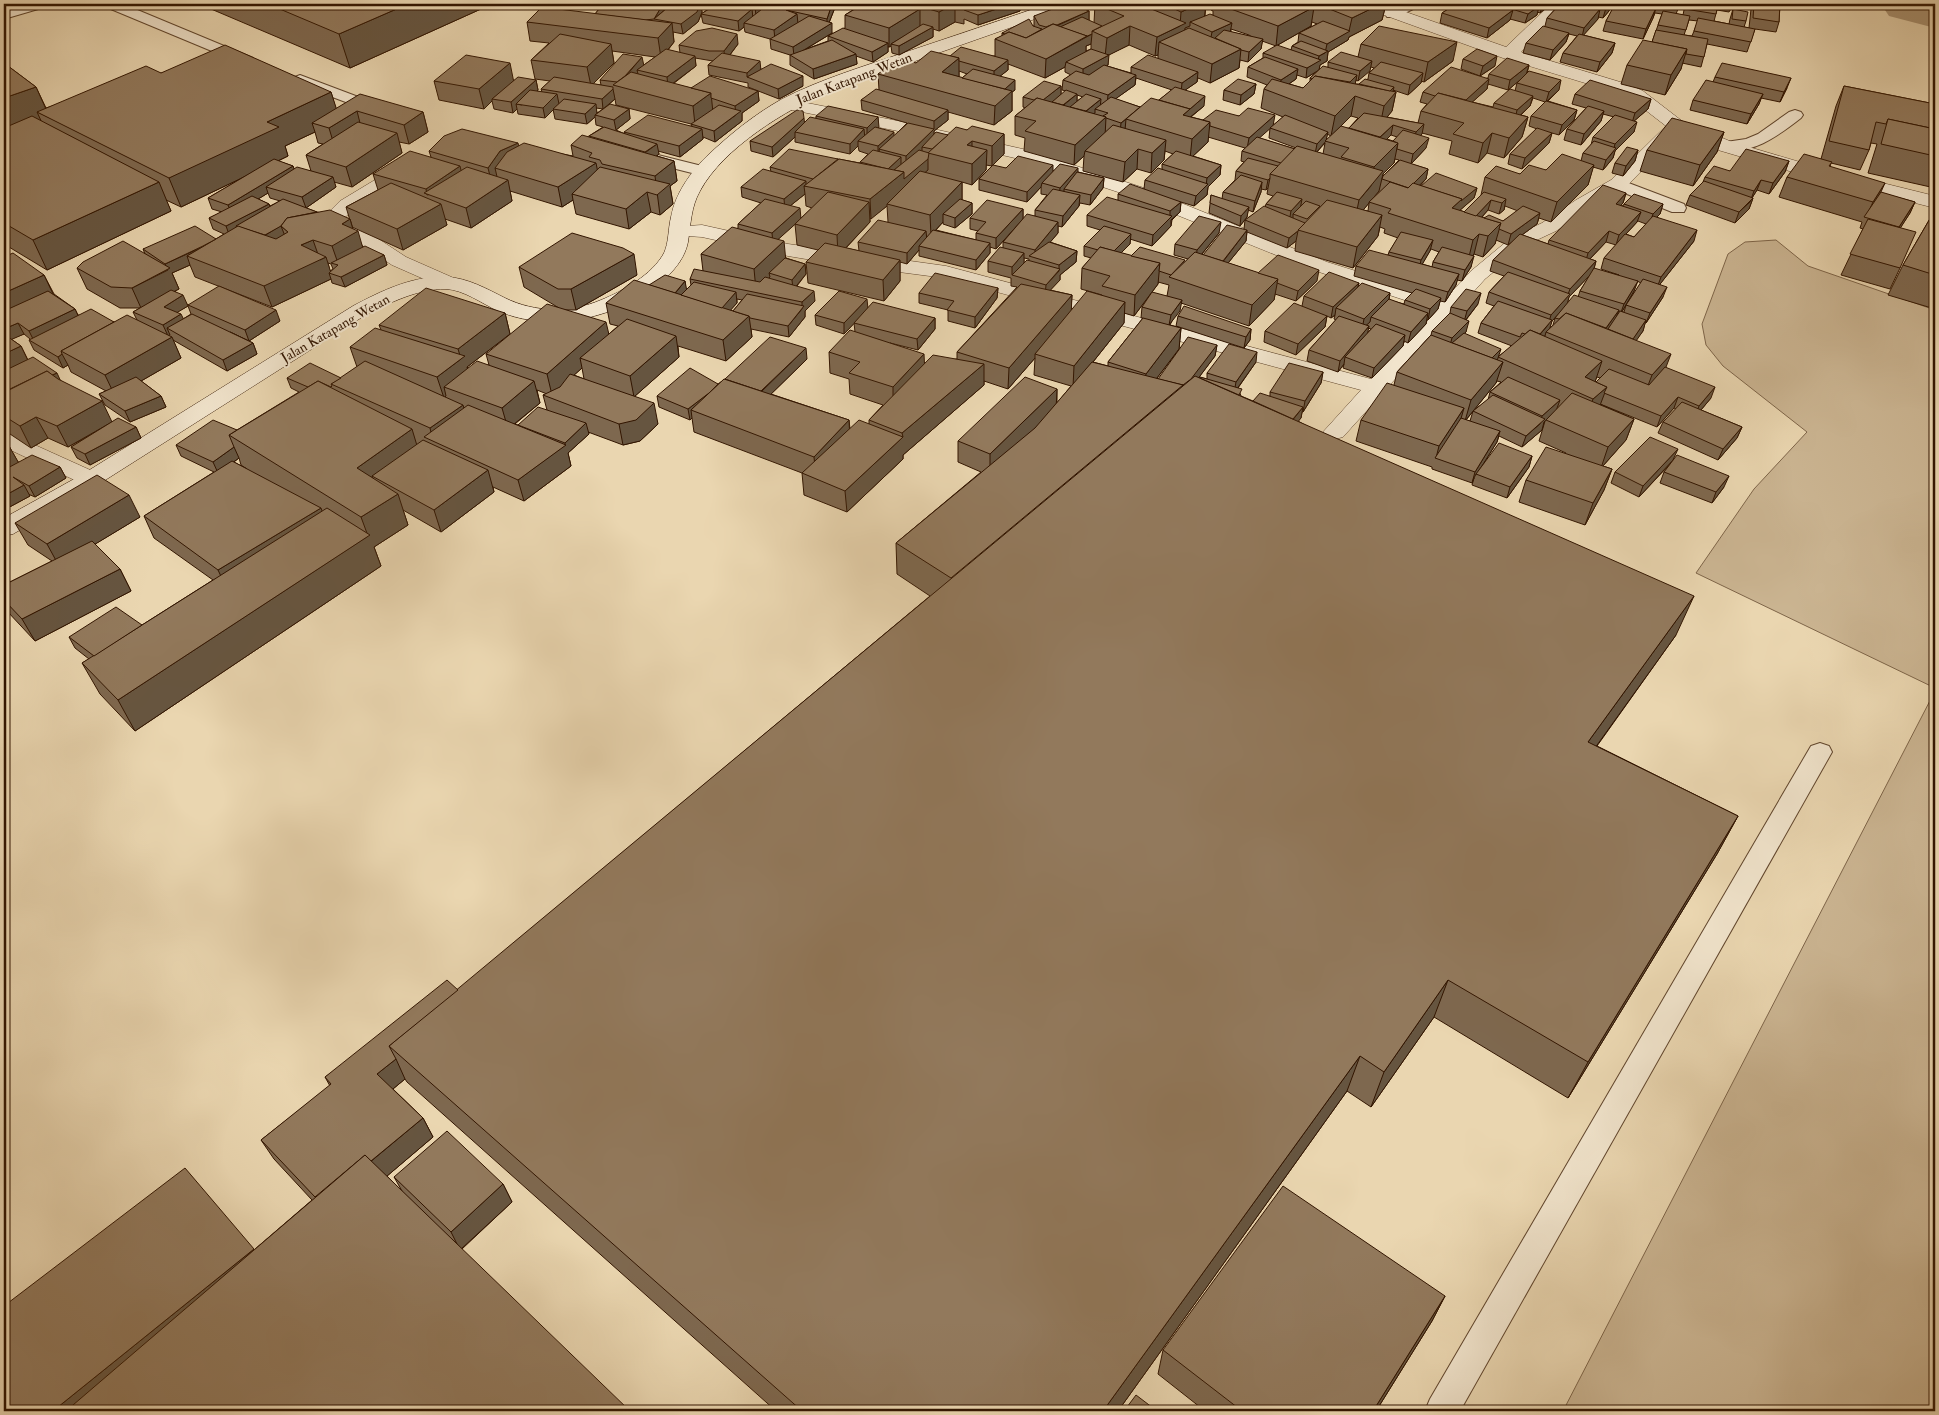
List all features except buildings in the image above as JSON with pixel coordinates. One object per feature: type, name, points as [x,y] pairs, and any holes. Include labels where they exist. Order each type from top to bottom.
[{"type":"street","name":"Jalan Katapang Wetan","points":[[4,528],[91,478],[360,310],[404,290],[427,284],[449,283],[474,291],[517,312],[553,316],[583,314],[622,298],[649,282],[670,260],[676,250],[682,210],[695,182],[704,171],[743,136],[787,104],[844,80],[1063,4]]},
{"type":"street","points":[[1368,4],[1508,54],[1624,89],[1637,95],[1676,124],[1725,146],[1812,171],[1935,202]]},
{"type":"street","points":[[1508,54],[1560,4]]},
{"type":"street","points":[[787,104],[898,126],[1020,154],[1137,192],[1320,266],[1448,307]]},
{"type":"street","points":[[1335,432],[1478,275],[1519,241],[1550,227],[1583,204],[1618,184],[1676,124]]},
{"type":"street","points":[[400,174],[347,205],[332,219],[339,226],[364,238],[399,261],[449,283]]},
{"type":"street","points":[[679,231],[708,232],[772,247],[830,257],[946,272],[1375,387]]},
{"type":"street","points":[[4,438],[91,478]]},
{"type":"lane","points":[[4,14],[40,4]]},
{"type":"lane","points":[[111,4],[266,68]]},
{"type":"lane","points":[[1392,14],[1412,4]]},
{"type":"lane","points":[[221,65],[239,58]]},
{"type":"lane","points":[[284,74],[364,104]]},
{"type":"lane","points":[[1725,146],[1747,145],[1761,140],[1795,115]]},
{"type":"lane","points":[[658,160],[704,171]]},
{"type":"lane","points":[[1618,184],[1678,208]]},
{"type":"lane","points":[[1442,1411],[1820,752]]},
{"type":"shaded area","points":[[1776,240],[1808,266],[1935,310],[1935,688],[1696,573],[1754,489],[1807,432],[1723,366],[1706,345],[1702,324],[1728,254],[1745,242]]},
{"type":"shaded area","points":[[1935,691],[1935,1411],[1563,1411]]},
{"type":"waterway","points":[[1909,4],[1935,11]]}]
